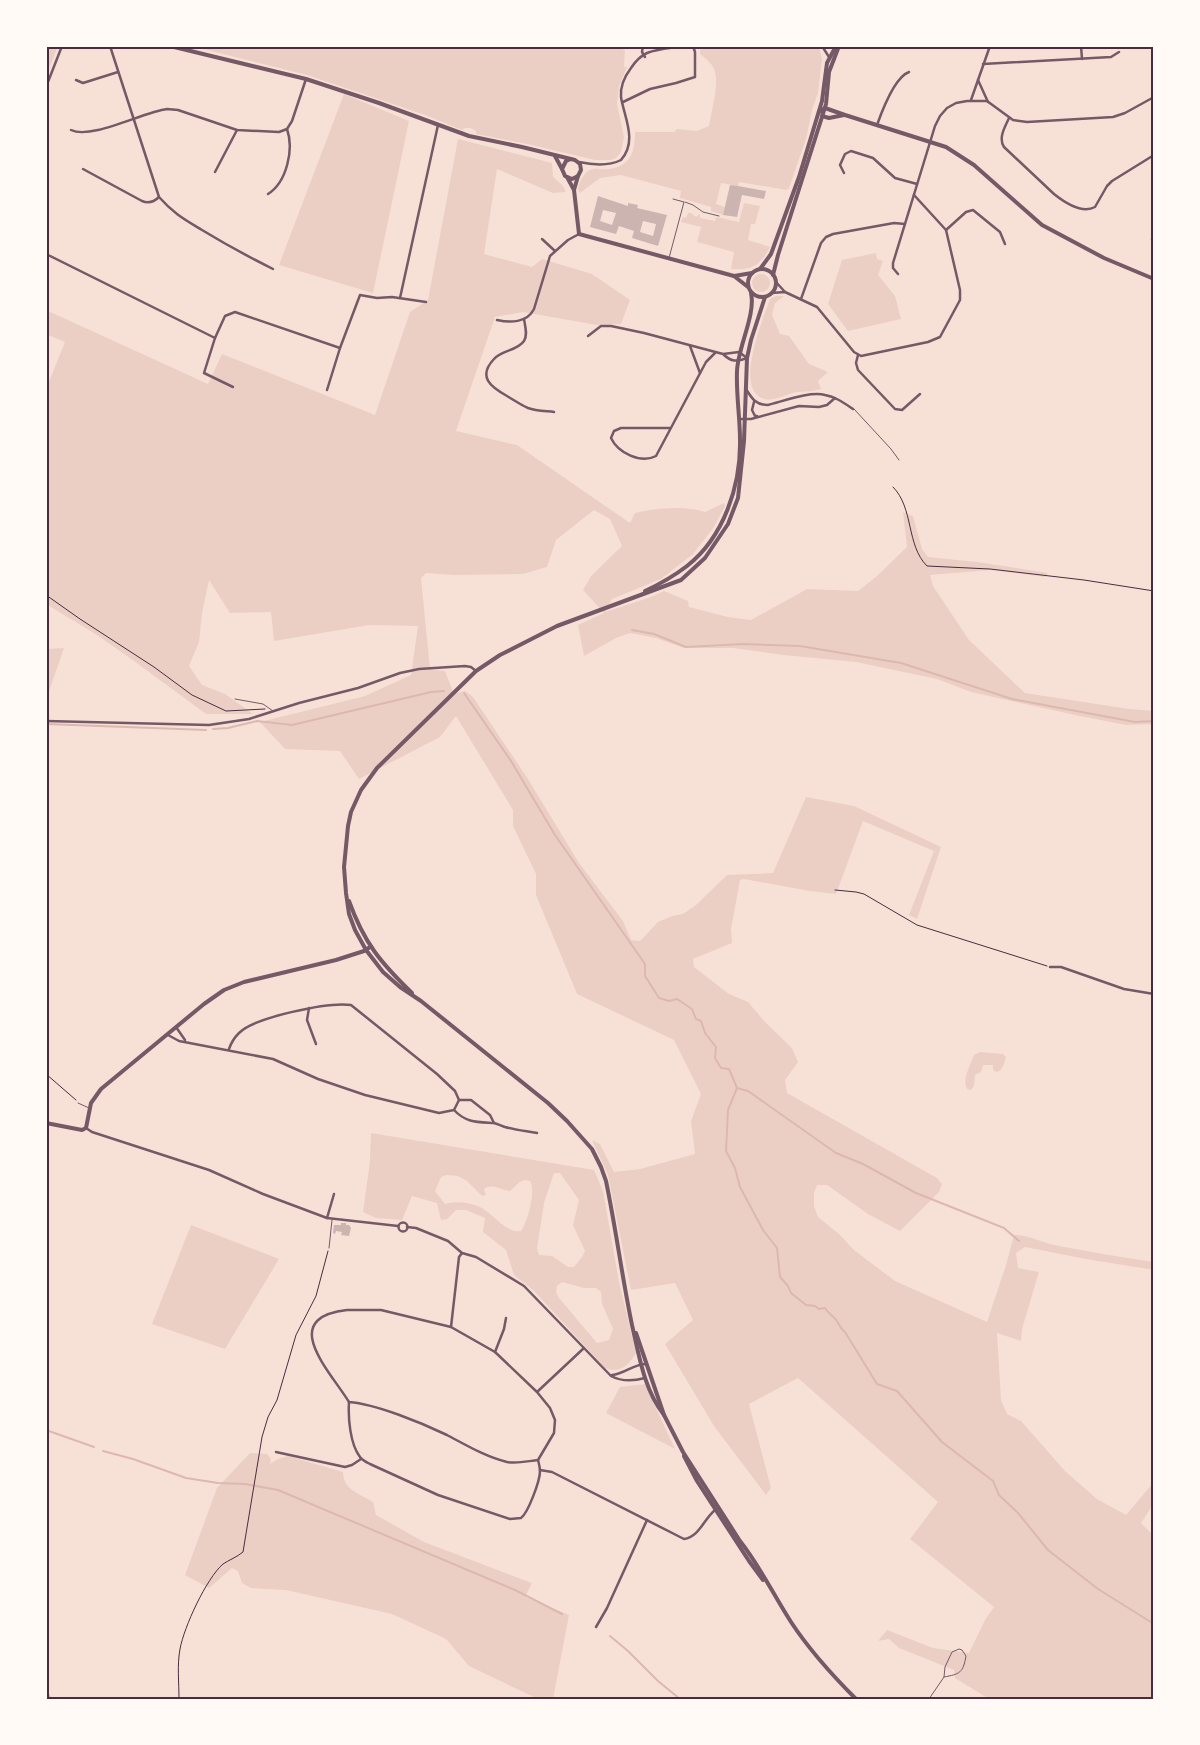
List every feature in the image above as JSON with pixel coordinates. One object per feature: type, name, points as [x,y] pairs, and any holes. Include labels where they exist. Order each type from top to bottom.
[{"type":"street","points":[[46,87],[62,46]]},
{"type":"street","points":[[110,46],[160,197],[171,210],[184,220],[273,269]]},
{"type":"street","points":[[170,46],[306,80],[469,136],[536,150],[589,164],[610,164],[624,157],[629,136],[621,92],[625,79],[634,63],[653,51],[685,46]]},
{"type":"street","points":[[643,46],[644,56]]},
{"type":"street","points":[[622,102],[650,89],[695,77],[696,61],[694,46]]},
{"type":"street","points":[[822,46],[829,58]]},
{"type":"street","points":[[748,287],[748,280],[752,274],[760,269],[769,259],[774,249],[819,112],[826,67],[829,58],[838,46]]},
{"type":"street","points":[[773,275],[780,247],[825,108],[828,76],[838,46]]},
{"type":"street","points":[[971,100],[990,46]]},
{"type":"street","points":[[1081,46],[1082,59]]},
{"type":"street","points":[[983,64],[1111,57],[1119,52]]},
{"type":"street","points":[[829,58],[835,57]]},
{"type":"street","points":[[76,80],[83,84],[118,72]]},
{"type":"street","points":[[877,125],[900,78],[909,72]]},
{"type":"street","points":[[71,130],[82,133],[162,109],[173,109],[237,130],[274,133],[287,129],[292,122],[306,80]]},
{"type":"street","points":[[978,80],[988,102],[1009,118],[1022,122],[1106,118],[1125,113],[1153,99]]},
{"type":"street","points":[[898,274],[894,269],[893,263],[937,122],[942,113],[956,103],[971,100],[988,102]]},
{"type":"street","points":[[819,112],[825,108]]},
{"type":"street","points":[[825,108],[946,147],[965,158],[1036,222],[1104,258],[1154,279]]},
{"type":"street","points":[[819,112],[822,117]]},
{"type":"street","points":[[822,117],[829,118],[845,115]]},
{"type":"street","points":[[1009,118],[1001,137],[1001,143],[1004,147],[1058,197],[1082,209],[1089,210],[1097,206],[1112,180],[1154,155]]},
{"type":"street","points":[[400,298],[438,125]]},
{"type":"street","points":[[268,194],[278,185],[286,168],[290,146],[287,129]]},
{"type":"street","points":[[215,172],[237,130]]},
{"type":"street","points":[[844,173],[840,165],[844,154],[851,151],[875,159],[893,177],[917,184]]},
{"type":"street","points":[[555,156],[563,174],[567,177],[574,190]]},
{"type":"street","points":[[562,169],[566,162],[571,159]]},
{"type":"street","points":[[578,162],[581,168],[574,190],[578,234]]},
{"type":"street","points":[[83,169],[147,203],[160,197]]},
{"type":"street","points":[[567,177],[574,178],[578,176]]},
{"type":"street","points":[[858,355],[871,355],[935,340],[940,337],[961,296],[946,230],[914,195]]},
{"type":"street","points":[[946,230],[966,212],[973,210],[1000,232],[1005,244]]},
{"type":"street","points":[[801,299],[819,246],[826,237],[833,234],[894,224],[905,224]]},
{"type":"street","points":[[496,320],[508,322],[524,319],[529,316],[534,309],[549,258],[568,240],[578,234],[734,276],[752,274]]},
{"type":"street","points":[[542,239],[555,251]]},
{"type":"street","points":[[46,254],[215,338]]},
{"type":"street","points":[[760,269],[769,271],[785,292],[819,308],[858,355]]},
{"type":"street","points":[[631,598],[670,578],[688,565],[704,550],[716,534],[728,508],[737,478],[740,442],[737,378],[739,352],[752,308],[751,293],[748,287],[734,276]]},
{"type":"street","points":[[771,294],[775,288],[776,281]]},
{"type":"street","points":[[751,293],[759,297],[765,297],[785,292]]},
{"type":"street","points":[[327,390],[340,348],[360,295],[426,302]]},
{"type":"street","points":[[645,1366],[639,1356],[606,1181],[592,1149],[581,1134],[548,1103],[383,972],[366,950],[349,914],[344,867],[345,846],[351,812],[361,790],[377,768],[476,671],[500,655],[557,626],[681,580],[705,558],[722,535],[734,509],[739,491],[746,420],[747,358],[765,297]]},
{"type":"street","points":[[233,387],[204,373],[215,338],[225,316],[235,312],[340,348]]},
{"type":"street","points":[[524,319],[526,335],[523,342],[516,348],[505,351],[497,356],[487,368],[487,379],[495,389],[523,406],[554,412]]},
{"type":"street","points":[[588,336],[601,326],[611,326],[652,335],[715,353],[739,352],[747,358]]},
{"type":"street","points":[[690,346],[700,373]]},
{"type":"street","points":[[671,428],[621,428],[614,431],[611,438],[614,444],[633,457],[650,459],[659,453],[706,362],[715,353]]},
{"type":"street","points":[[723,354],[733,361],[747,358]]},
{"type":"street","points":[[858,355],[856,363],[858,370],[895,409],[902,410],[920,394]]},
{"type":"street","points":[[746,388],[754,402],[760,405],[818,394],[835,398],[853,409]]},
{"type":"street","points":[[740,418],[746,420],[799,406],[827,405],[835,398]]},
{"type":"street","points":[[754,402],[753,414],[759,416]]},
{"type":"street","points":[[46,721],[209,725],[249,718],[358,688],[392,675],[409,671],[465,666],[471,667],[476,671]]},
{"type":"street","points":[[346,893],[358,924],[370,947],[390,972],[421,1002]]},
{"type":"street","points":[[86,1128],[94,1098],[101,1089],[216,995],[235,985],[336,960],[370,947]]},
{"type":"street","points":[[1050,967],[1061,967],[1124,989],[1154,994]]},
{"type":"street","points":[[229,1050],[233,1040],[245,1028],[255,1024],[309,1008],[345,1004],[354,1006],[438,1074],[455,1091],[460,1100]]},
{"type":"street","points":[[309,1008],[307,1020],[316,1044]]},
{"type":"street","points":[[176,1027],[182,1038],[186,1041]]},
{"type":"street","points":[[167,1034],[179,1041],[273,1059],[318,1079],[365,1095],[440,1113],[454,1110],[460,1100]]},
{"type":"street","points":[[460,1100],[471,1100],[490,1115],[494,1123]]},
{"type":"street","points":[[454,1110],[467,1121],[487,1124],[494,1123],[537,1133]]},
{"type":"street","points":[[46,1123],[82,1130],[86,1128]]},
{"type":"street","points":[[86,1128],[92,1132],[209,1170],[263,1194],[327,1218],[398,1226],[403,1222],[408,1227],[416,1228],[448,1241],[462,1253],[476,1257],[524,1286],[611,1376],[620,1380],[648,1376]]},
{"type":"street","points":[[327,1218],[334,1194]]},
{"type":"street","points":[[398,1226],[403,1232],[408,1227]]},
{"type":"street","points":[[451,1327],[459,1257],[462,1253]]},
{"type":"street","points":[[347,1310],[381,1310],[451,1327],[494,1352],[537,1392],[550,1408],[555,1420],[554,1433],[538,1460],[540,1470],[527,1511],[524,1516],[516,1520],[438,1495],[361,1459],[356,1450],[348,1419],[349,1402],[312,1343],[313,1328],[317,1321],[333,1312],[347,1310]]},
{"type":"street","points":[[494,1352],[504,1329],[506,1318]]},
{"type":"street","points":[[633,1326],[648,1376],[690,1469],[717,1508],[749,1561],[771,1590],[806,1644],[856,1699]]},
{"type":"street","points":[[537,1392],[584,1348]]},
{"type":"street","points":[[611,1376],[622,1373],[633,1366],[639,1356]]},
{"type":"street","points":[[633,1366],[645,1366]]},
{"type":"street","points":[[349,1402],[364,1403],[432,1428],[468,1446],[507,1462],[517,1463],[538,1460]]},
{"type":"street","points":[[276,1452],[345,1467],[361,1459]]},
{"type":"street","points":[[540,1470],[552,1472],[684,1539],[696,1534],[711,1513],[717,1508]]},
{"type":"street","points":[[596,1627],[607,1608],[647,1520]]},
{"type":"lane","points":[[674,199],[693,205],[703,212],[719,216]]},
{"type":"lane","points":[[669,259],[684,202]]},
{"type":"lane","points":[[853,409],[899,460]]},
{"type":"lane","points":[[235,699],[263,704],[273,710]]},
{"type":"lane","points":[[78,1102],[90,1109]]},
{"type":"lane","points":[[328,1248],[332,1219]]},
{"type":"lane","points":[[929,1699],[944,1677],[945,1668],[952,1652],[959,1649],[962,1650],[966,1656],[964,1668],[958,1674],[944,1677]]},
{"type":"path","points":[[893,487],[908,514],[918,555],[926,566],[990,569],[1093,581],[1154,592]]},
{"type":"path","points":[[46,595],[154,667],[192,695],[226,711],[273,710]]},
{"type":"path","points":[[835,890],[864,894],[917,924],[1050,967]]},
{"type":"path","points":[[46,1074],[78,1102]]},
{"type":"path","points":[[179,1699],[180,1649],[199,1598],[224,1563],[243,1552],[262,1437],[276,1400],[296,1335],[316,1296],[328,1248]]},
{"type":"shaded area","points":[[46,46],[58,46],[46,76]]},
{"type":"shaded area","points":[[191,46],[622,46],[622,49],[625,50],[624,67],[627,67],[619,86],[617,104],[624,137],[621,152],[616,158],[611,160],[595,160],[476,134],[476,131],[471,128],[462,130],[425,115],[307,75]]},
{"type":"shaded area","points":[[710,46],[819,46],[822,59],[818,93],[812,110],[806,139],[789,188],[787,190],[739,182],[738,186],[721,183],[716,204],[725,207],[723,215],[711,211],[711,207],[680,198],[681,191],[621,175],[600,178],[580,193],[578,190],[579,184],[587,172],[593,169],[616,167],[626,162],[634,146],[635,132],[674,132],[677,129],[697,131],[709,126],[716,78],[713,67],[700,54],[700,50]]},
{"type":"shaded area","points":[[344,94],[409,121],[373,293],[279,265]]},
{"type":"shaded area","points":[[458,139],[552,163],[553,177],[563,186],[566,192],[553,193],[497,169],[484,254],[532,267],[542,259],[592,274],[630,300],[621,324],[597,325],[523,312],[495,317],[456,431],[517,445],[630,523],[635,513],[643,511],[688,508],[705,512],[724,503],[725,506],[714,527],[693,554],[661,579],[612,599],[605,612],[664,591],[688,601],[689,607],[728,617],[751,620],[807,589],[858,591],[877,576],[907,547],[903,512],[913,516],[922,549],[928,557],[977,562],[1048,573],[1046,577],[991,570],[930,575],[933,586],[969,640],[1025,693],[1154,711],[1154,724],[1126,725],[971,692],[937,679],[856,662],[733,648],[684,648],[656,638],[630,633],[616,638],[584,656],[578,625],[604,613],[583,590],[591,576],[622,546],[610,519],[594,510],[556,540],[547,567],[523,574],[454,575],[426,573],[421,578],[430,669],[445,671],[454,694],[465,691],[473,697],[528,779],[579,863],[623,921],[631,940],[640,941],[658,922],[683,914],[696,905],[727,875],[773,873],[806,797],[854,806],[941,847],[917,919],[909,915],[934,851],[863,821],[836,894],[744,879],[740,880],[731,929],[732,943],[693,959],[694,967],[729,994],[748,1002],[765,1022],[792,1048],[798,1062],[785,1080],[787,1093],[937,1178],[942,1184],[939,1192],[900,1231],[868,1214],[827,1185],[817,1185],[814,1193],[814,1206],[818,1217],[839,1234],[855,1251],[895,1281],[987,1322],[1014,1235],[1025,1236],[1059,1246],[1154,1262],[1154,1270],[1025,1247],[1016,1253],[1018,1268],[1039,1272],[1022,1329],[1021,1341],[997,1333],[1001,1400],[1007,1414],[1021,1421],[1065,1471],[1097,1499],[1126,1515],[1154,1482],[1154,1503],[1141,1523],[1154,1536],[1154,1699],[989,1699],[955,1678],[954,1670],[899,1648],[889,1639],[878,1641],[887,1630],[933,1648],[969,1653],[985,1620],[994,1607],[910,1539],[938,1502],[798,1378],[749,1404],[771,1488],[766,1495],[714,1426],[665,1344],[693,1320],[675,1283],[631,1290],[608,1175],[592,1140],[600,1144],[614,1172],[640,1169],[695,1154],[691,1121],[701,1094],[674,1040],[577,994],[536,895],[536,874],[513,826],[513,810],[456,716],[440,737],[359,779],[340,751],[285,749],[260,722],[365,696],[411,675],[418,626],[369,625],[274,641],[271,612],[230,613],[209,580],[202,613],[199,642],[189,666],[202,685],[225,694],[253,714],[206,714],[97,635],[46,604],[46,389],[65,342],[46,334],[46,310],[208,384],[222,354],[375,415],[410,312],[428,300]]},
{"type":"shaded area","points":[[744,203],[760,206],[755,224],[751,224],[748,240],[770,247],[755,266],[745,269],[731,269],[734,252],[697,242],[701,227],[681,222],[683,217],[686,218],[688,213],[691,213],[696,217],[700,214],[700,218],[715,221],[716,217],[739,222]]},
{"type":"shaded area","points":[[876,253],[877,259],[883,261],[878,275],[895,296],[901,319],[848,331],[828,304],[842,260]]},
{"type":"shaded area","points":[[757,274],[765,274],[770,279],[768,290],[757,292],[752,287],[752,279]]},
{"type":"shaded area","points":[[776,296],[784,296],[775,303],[772,315],[780,334],[789,336],[809,364],[828,372],[818,381],[821,389],[794,393],[768,400],[755,393],[751,382],[750,369],[757,337],[770,299]]},
{"type":"shaded area","points":[[64,648],[46,700],[46,649]]},
{"type":"shaded area","points":[[980,1052],[1003,1054],[1006,1057],[1004,1064],[997,1072],[993,1070],[993,1065],[983,1065],[981,1072],[975,1075],[974,1086],[971,1090],[967,1089],[965,1081],[967,1072],[974,1055]]},
{"type":"shaded area","points":[[371,1133],[594,1170],[603,1191],[619,1282],[636,1353],[620,1369],[610,1370],[605,1368],[533,1290],[514,1275],[506,1250],[483,1232],[485,1218],[466,1210],[456,1210],[447,1219],[441,1220],[437,1203],[412,1196],[402,1220],[376,1218],[363,1212],[370,1161]],"holes":[[[554,1173],[560,1173],[579,1200],[573,1225],[585,1251],[574,1267],[568,1267],[552,1256],[539,1255],[537,1249],[544,1203]],[[447,1175],[458,1176],[467,1181],[482,1196],[486,1195],[484,1189],[487,1187],[510,1191],[521,1181],[530,1181],[532,1186],[530,1206],[521,1231],[510,1229],[476,1205],[462,1202],[445,1204],[435,1191],[441,1177]],[[562,1282],[584,1288],[596,1288],[601,1292],[602,1304],[613,1329],[609,1340],[597,1343],[559,1298],[556,1292],[557,1286]]]},
{"type":"shaded area","points":[[191,1225],[279,1259],[225,1349],[152,1324]]},
{"type":"shaded area","points":[[646,1384],[675,1449],[606,1413],[620,1387]]},
{"type":"shaded area","points":[[250,1453],[267,1454],[271,1459],[270,1464],[288,1456],[343,1472],[349,1487],[373,1502],[376,1515],[424,1542],[532,1583],[525,1597],[569,1615],[553,1699],[538,1699],[469,1666],[446,1639],[392,1614],[286,1590],[251,1588],[242,1583],[238,1571],[232,1568],[209,1588],[185,1575],[217,1488]]},
{"type":"building","points":[[730,185],[766,191],[764,199],[742,195],[737,217],[723,215]]},
{"type":"building","points":[[598,196],[628,206],[628,203],[638,205],[637,208],[667,215],[658,246],[632,238],[634,231],[619,226],[616,234],[590,227]],"holes":[[[603,210],[616,213],[612,225],[600,221]],[[643,221],[656,224],[653,236],[640,232]]]},
{"type":"building","points":[[341,1223],[346,1223],[351,1228],[349,1236],[341,1235],[342,1232],[336,1231],[335,1234],[333,1233],[334,1225],[341,1225]]},
{"type":"waterway","points":[[632,630],[654,634],[686,647],[743,644],[800,646],[901,663],[1012,699],[1135,722],[1154,721]]},
{"type":"waterway","points":[[213,729],[228,728],[257,721],[292,725],[431,692],[444,691]]},
{"type":"waterway","points":[[464,693],[511,761],[555,835],[645,964],[645,976],[659,998],[669,1001],[677,999],[692,1009],[696,1019],[701,1021],[705,1033],[716,1047],[715,1058],[721,1068],[729,1069],[737,1088],[728,1110],[726,1151],[735,1168],[740,1187],[763,1230],[777,1248],[780,1277],[791,1293],[806,1305],[815,1306],[819,1309],[825,1308],[845,1332],[877,1384],[897,1391],[942,1442],[993,1481],[999,1495],[1018,1513],[1048,1550],[1098,1589],[1154,1624]]},
{"type":"waterway","points":[[46,724],[206,730]]},
{"type":"waterway","points":[[737,1088],[748,1091],[836,1153],[863,1164],[916,1193],[1004,1228],[1019,1241]]},
{"type":"waterway","points":[[46,1430],[94,1447]]},
{"type":"waterway","points":[[103,1451],[133,1459],[186,1478],[218,1483],[245,1484],[278,1490],[515,1590],[562,1614]]},
{"type":"waterway","points":[[610,1636],[680,1699]]},
{"type":"waterway","points":[[46,1691],[51,1699]]}]
